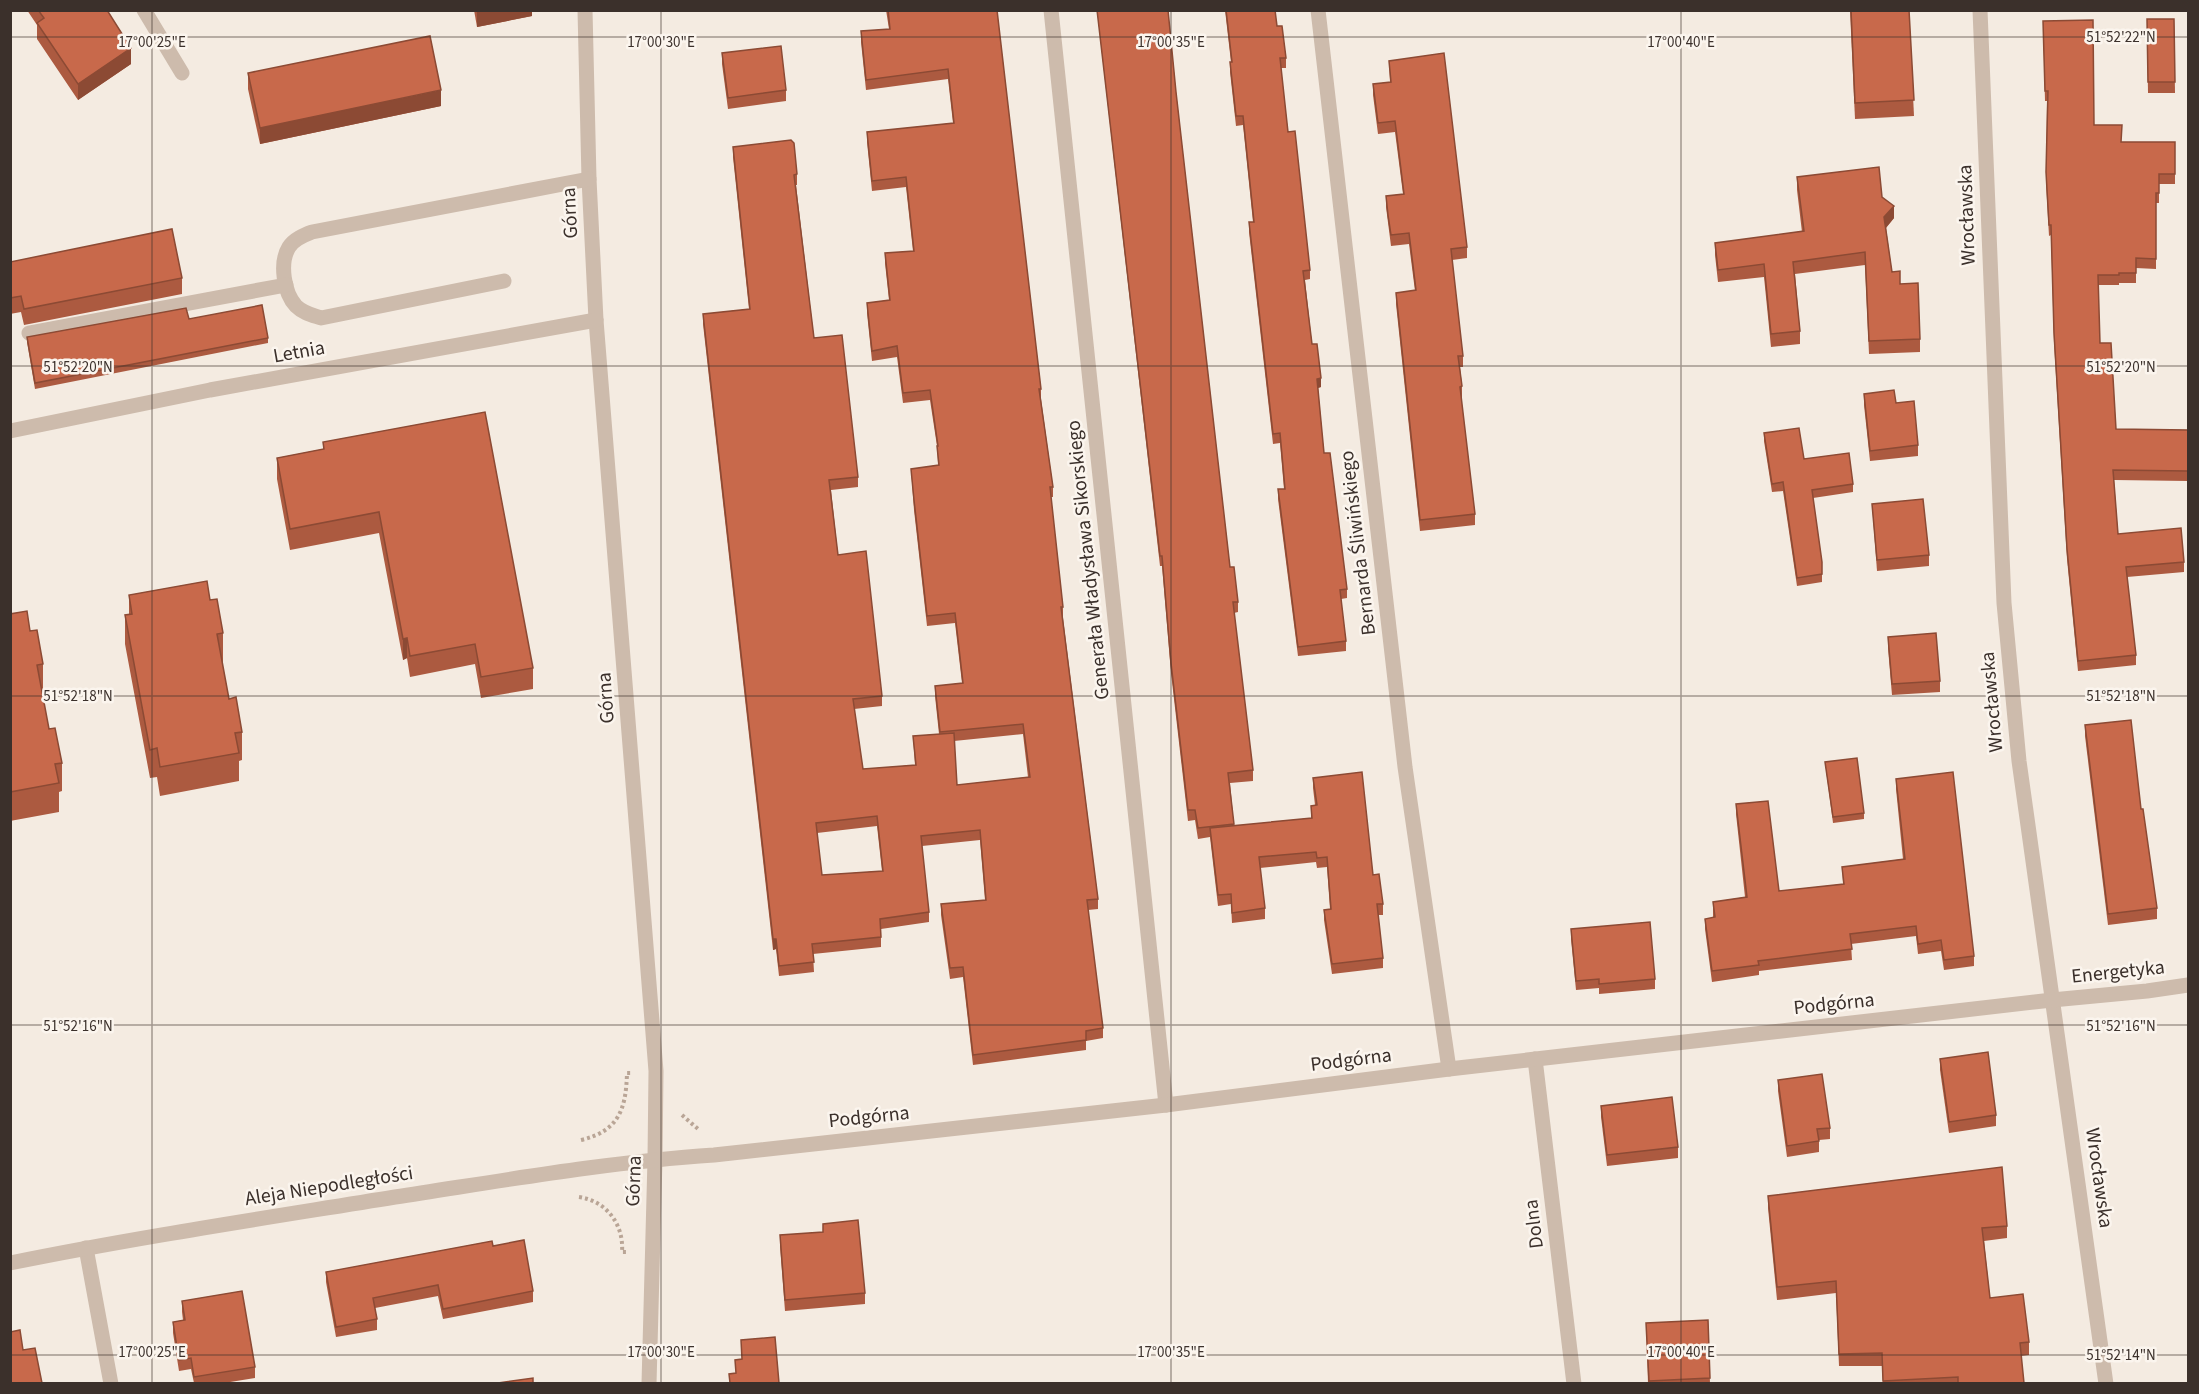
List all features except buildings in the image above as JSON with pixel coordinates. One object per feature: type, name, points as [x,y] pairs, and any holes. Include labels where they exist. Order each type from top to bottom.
[{"type":"street","points":[[144,10],[182,73]]},
{"type":"street","name":"Górna","points":[[585,10],[589,179],[596,320],[656,1071],[656,1159],[649,1383]]},
{"type":"street","name":"Generała Władysława Sikorskiego","points":[[1051,10],[1166,1105]]},
{"type":"street","name":"Bernarda Śliwińskiego","points":[[1318,10],[1405,767],[1449,1069]]},
{"type":"street","name":"Wrocławska","points":[[1980,10],[2004,603],[2019,761],[2106,1383]]},
{"type":"street","points":[[504,281],[321,318],[297,307],[290,298],[284,273],[285,257],[289,247],[300,237],[312,232],[589,179]]},
{"type":"street","points":[[29,333],[286,285]]},
{"type":"street","name":"Letnia","points":[[10,431],[210,390],[596,320]]},
{"type":"street","name":"Energetyka","points":[[2052,1000],[2188,985]]},
{"type":"street","name":"Podgórna","points":[[656,1159],[714,1155],[1166,1105],[1449,1069],[2052,1000]]},
{"type":"street","name":"Dolna","points":[[1535,1059],[1574,1383]]},
{"type":"street","name":"Aleja Niepodległości","points":[[10,1263],[86,1248],[521,1177],[656,1159]]},
{"type":"street","points":[[86,1248],[111,1383]]}]
